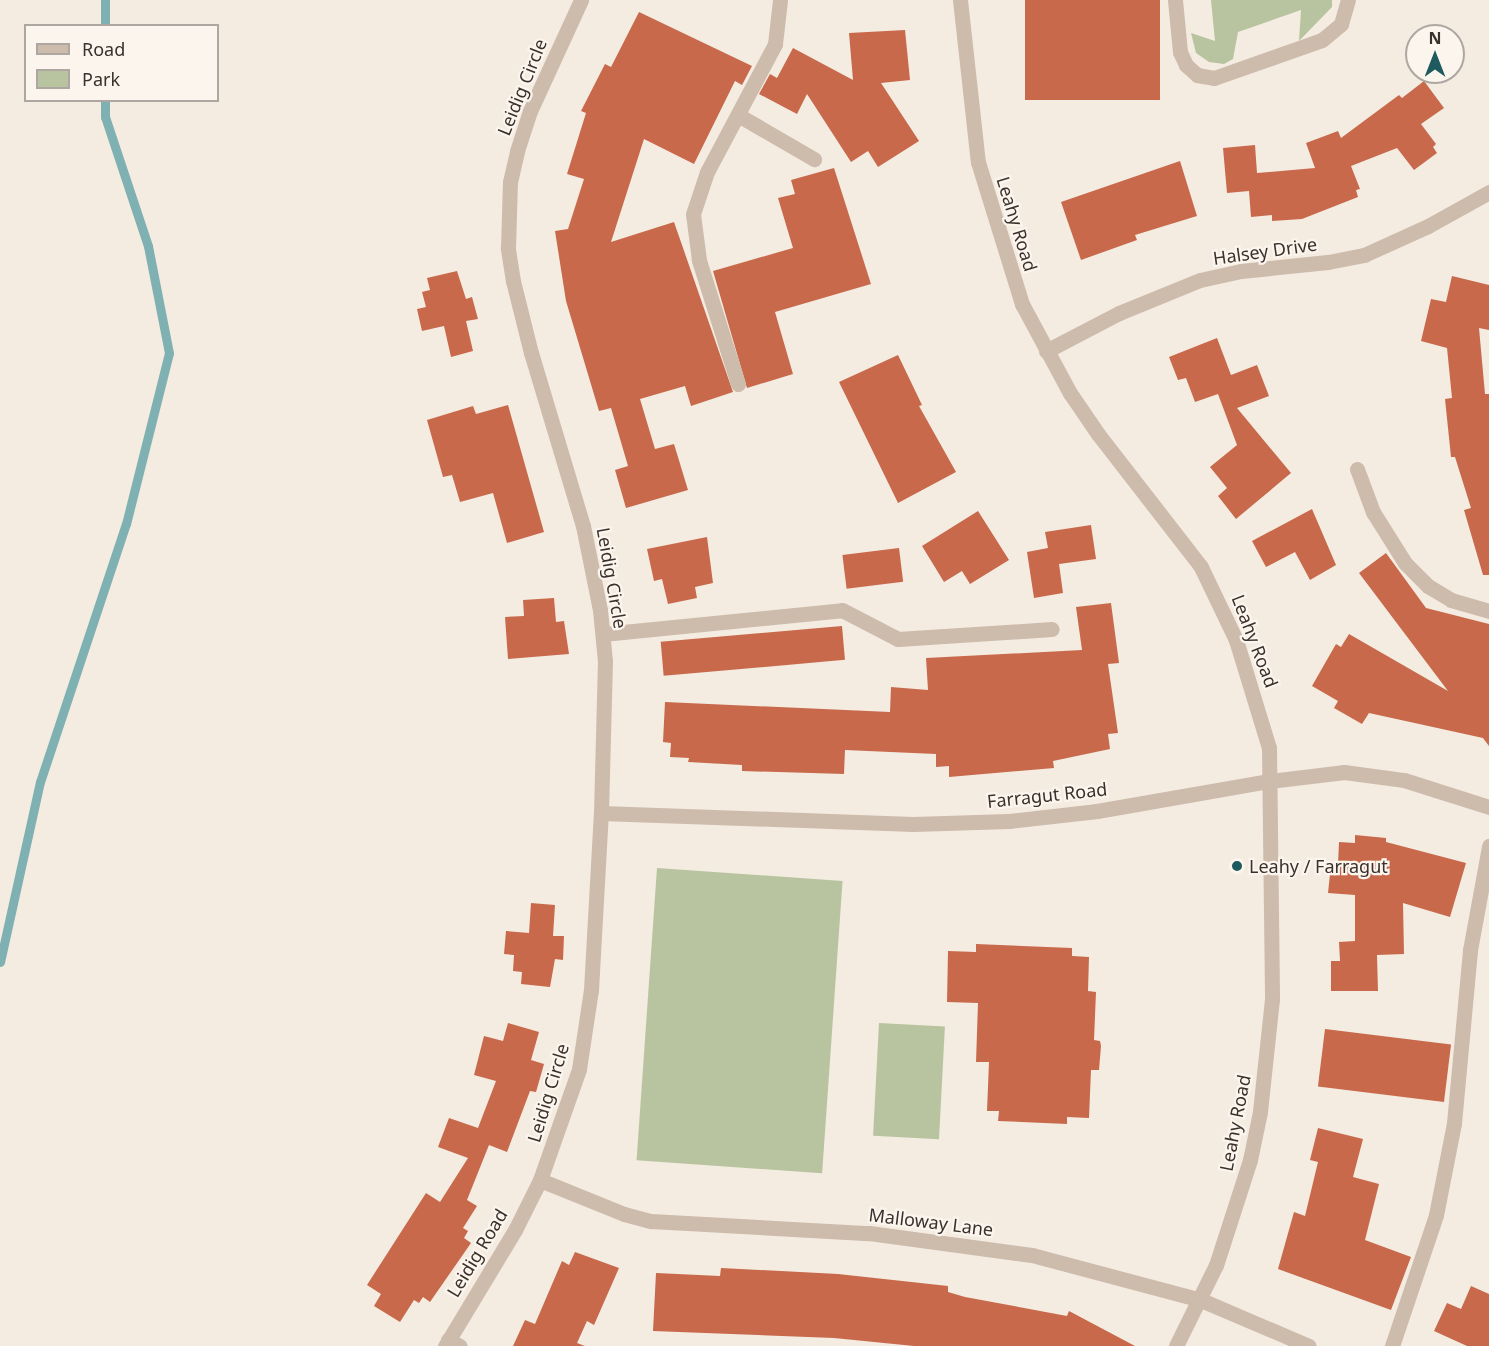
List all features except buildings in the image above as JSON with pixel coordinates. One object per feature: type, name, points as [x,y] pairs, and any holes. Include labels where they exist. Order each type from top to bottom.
[{"type":"street","name":"Leidig Circle","points":[[540,1180],[579,1069],[586,1031],[602,813],[603,634],[594,568],[531,353],[513,281],[508,248],[510,182],[530,111],[581,0]]},
{"type":"street","points":[[738,384],[699,260],[693,214],[702,182],[775,44],[780,0]]},
{"type":"street","name":"Leahy Road","points":[[960,0],[978,162],[1022,304],[1046,351],[1098,434],[1185,541],[1220,602],[1260,712],[1269,748],[1272,999],[1268,1055],[1250,1160],[1202,1300],[1176,1346]]},
{"type":"street","points":[[1175,0],[1180,52],[1186,65],[1197,75],[1214,78],[1322,40],[1341,24],[1348,0]]},
{"type":"street","points":[[738,115],[813,159]]},
{"type":"street","name":"Halsey Drive","points":[[1046,351],[1119,313],[1200,280],[1241,271],[1328,262],[1374,251],[1428,226],[1489,192]]},
{"type":"street","points":[[1357,469],[1373,512],[1405,563],[1428,586],[1451,600],[1489,611]]},
{"type":"street","points":[[603,634],[842,610],[898,639],[1052,629]]},
{"type":"street","name":"Farragut Road","points":[[602,813],[914,824],[997,821],[1097,811],[1318,774],[1370,775],[1404,780],[1489,807]]},
{"type":"street","points":[[1392,1346],[1436,1215],[1452,1134],[1467,1016],[1470,950],[1489,846]]},
{"type":"street","name":"Malloway Lane","points":[[540,1180],[624,1214],[651,1221],[869,1233],[960,1243],[1032,1255],[1202,1300],[1310,1346]]},
{"type":"street","name":"Leidig Road","points":[[451,1344],[515,1230],[540,1180]]},
{"type":"green space","points":[[1211,0],[1332,0],[1332,7],[1299,41],[1301,10],[1238,32],[1233,59],[1224,64],[1209,62],[1196,53],[1191,33],[1215,41]]},
{"type":"green space","points":[[657,868],[843,881],[822,1173],[637,1160]]},
{"type":"green space","points":[[879,1023],[945,1026],[939,1139],[873,1136]]},
{"type":"waterway","points":[[105,0],[105,24]]},
{"type":"waterway","points":[[0,962],[40,782],[126,524],[169,353],[148,246],[105,117],[105,102]]},
{"type":"place","name":"Leahy / Farragut","points":[[1237,866]]}]
